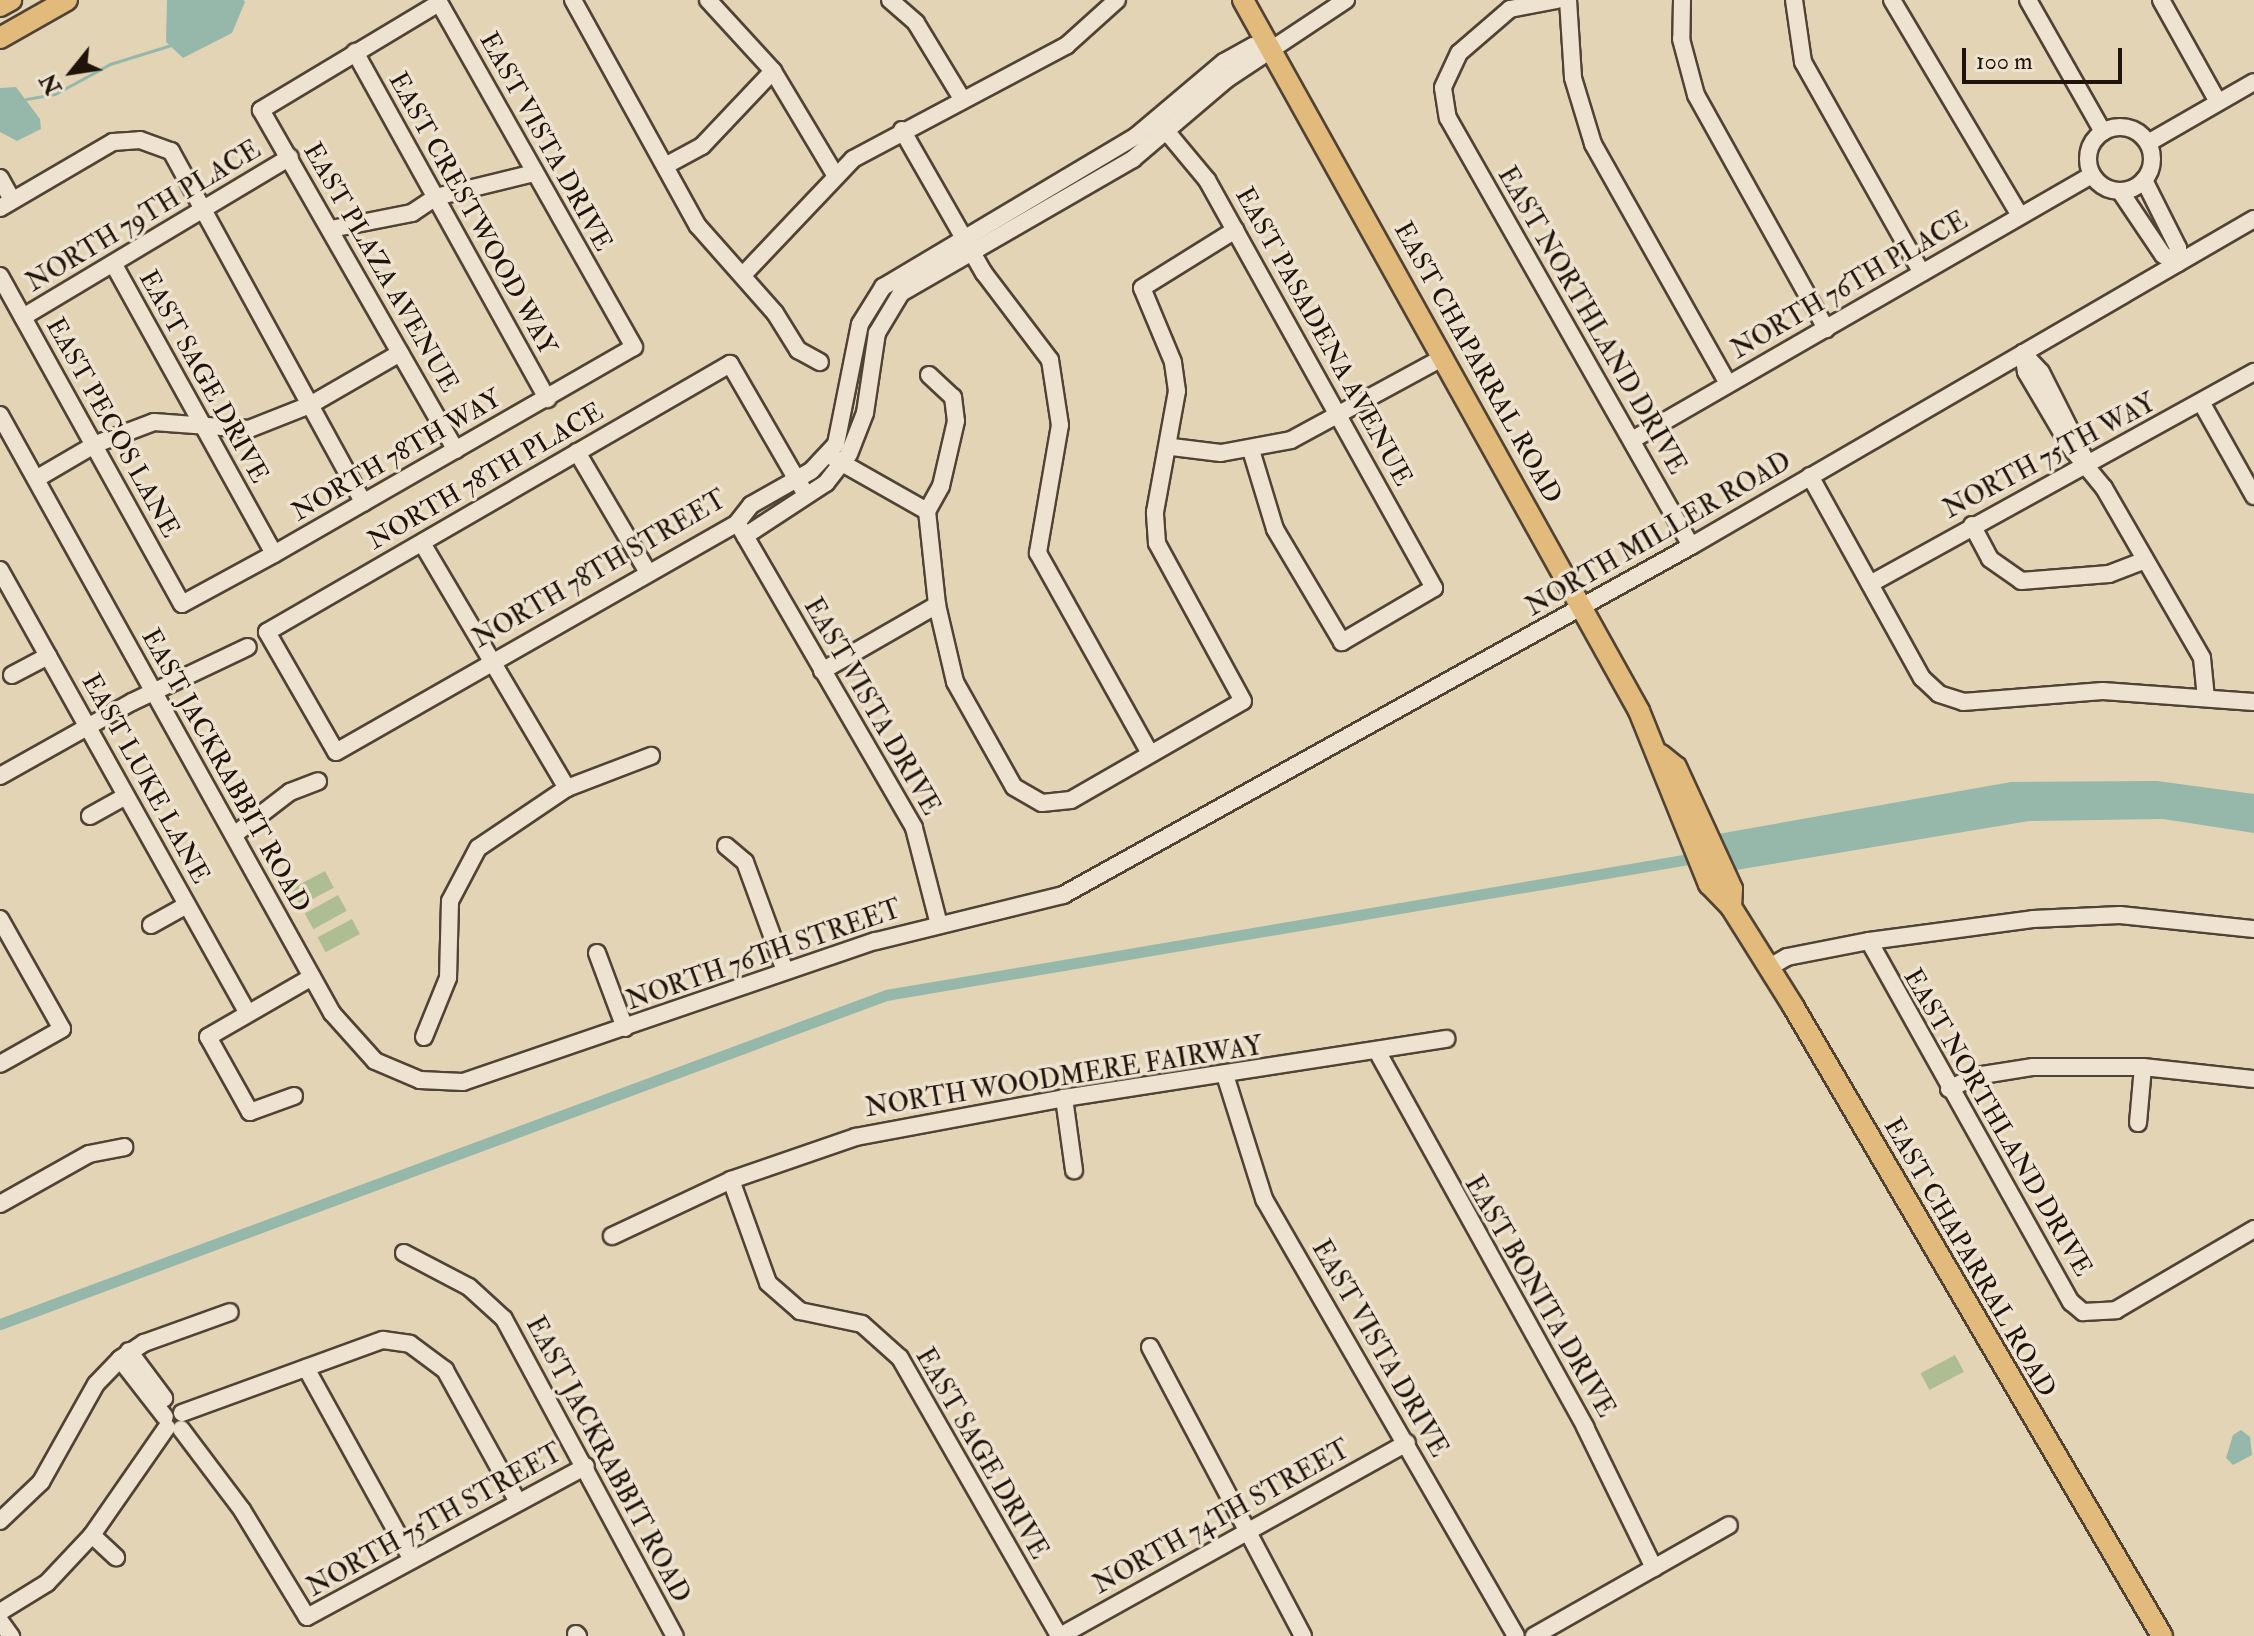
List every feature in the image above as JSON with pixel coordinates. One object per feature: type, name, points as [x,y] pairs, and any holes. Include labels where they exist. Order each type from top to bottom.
[{"type":"main road","points":[[0,6],[11,0]]},
{"type":"main road","points":[[0,38],[67,0]]},
{"type":"main road","name":"EAST CHAPARRAL ROAD","points":[[1243,0],[1583,606],[1661,755],[1660,774],[1696,836],[1731,907],[2162,1636]]},
{"type":"street","points":[[573,0],[715,250],[743,275],[798,350],[820,362]]},
{"type":"street","points":[[708,0],[773,71],[834,173]]},
{"type":"street","points":[[890,0],[916,23],[961,97]]},
{"type":"street","points":[[743,275],[834,173],[961,97],[1060,50],[1117,0]]},
{"type":"street","name":"NORTH 78TH STREET","points":[[336,752],[647,571],[741,530],[806,495],[862,429],[877,333],[891,305],[911,286],[968,244],[1133,159],[1224,62],[1253,46],[1270,48],[1346,0]]},
{"type":"street","name":"EAST NORTHLAND DRIVE","points":[[1557,0],[1510,9],[1459,53],[1447,73],[1448,118],[1691,546]]},
{"type":"street","points":[[1568,0],[1573,78],[1593,144],[1728,384]]},
{"type":"street","points":[[1682,0],[1681,39],[1696,95],[1826,329]]},
{"type":"street","points":[[1794,0],[1803,62],[1922,273]]},
{"type":"street","points":[[1892,0],[2020,216]]},
{"type":"street","points":[[2028,0],[2103,132]]},
{"type":"street","points":[[2161,0],[2218,102]]},
{"type":"street","name":"EAST VISTA DRIVE","points":[[355,52],[439,3],[634,347]]},
{"type":"street","name":"EAST PLAZA AVENUE","points":[[355,52],[261,110],[456,450]]},
{"type":"street","name":"EAST CRESTWOOD WAY","points":[[355,52],[547,399]]},
{"type":"street","points":[[665,166],[702,146],[773,71]]},
{"type":"street","points":[[2148,143],[2254,82]]},
{"type":"street","name":"EAST PASADENA AVENUE","points":[[1163,126],[1199,166],[1434,588],[1342,642],[1275,529],[1251,450]]},
{"type":"street","points":[[902,130],[968,244],[1040,340],[1055,377],[1060,425],[1038,553],[1150,753]]},
{"type":"street","points":[[2103,132],[2132,130],[2148,143],[2151,164],[2144,180],[2120,191]]},
{"type":"street","points":[[2103,132],[2088,156],[2092,175],[2120,191],[2163,255],[2178,263],[2178,248],[2144,180]]},
{"type":"street","points":[[0,178],[4,205],[113,142],[140,140],[171,151],[206,209],[364,503]]},
{"type":"street","name":"NORTH 79TH PLACE","points":[[23,317],[290,157]]},
{"type":"street","points":[[331,229],[412,213],[436,197],[534,173]]},
{"type":"street","name":"NORTH 76TH PLACE","points":[[1632,440],[2092,175]]},
{"type":"street","name":"NORTH MILLER ROAD","points":[[1083,885],[1691,546],[2254,219]]},
{"type":"street","points":[[929,375],[953,397],[956,421],[941,486],[927,511],[937,605],[960,694],[1014,787],[1042,803],[1071,800],[1243,701],[1157,543],[1155,512],[1172,447],[1173,362],[1142,288],[1235,230]]},
{"type":"street","name":"EAST SAGE DRIVE","points":[[114,265],[274,554]]},
{"type":"street","name":"EAST PECOS LANE","points":[[0,276],[96,444],[182,604]]},
{"type":"street","name":"NORTH 78TH WAY","points":[[182,604],[634,347]]},
{"type":"street","points":[[36,479],[96,444],[154,422],[249,429],[310,405],[400,353]]},
{"type":"street","points":[[2023,353],[2081,440],[2086,461],[2202,658],[2206,698]]},
{"type":"street","points":[[1172,447],[1200,453],[1251,450],[1340,416],[1444,357]]},
{"type":"street","name":"NORTH 78TH PLACE","points":[[336,752],[267,632],[730,364],[797,479]]},
{"type":"street","name":"NORTH 75TH WAY","points":[[1870,584],[2086,461],[2254,372]]},
{"type":"street","points":[[2201,402],[2254,496]]},
{"type":"street","name":"EAST JACKRABBIT ROAD","points":[[0,415],[342,1028],[375,1061],[420,1080],[463,1082]]},
{"type":"street","points":[[577,452],[647,571]]},
{"type":"street","points":[[836,459],[927,511]]},
{"type":"street","name":"NORTH 78TH STREET","points":[[741,530],[751,505],[836,459]]},
{"type":"street","points":[[1810,476],[1922,678],[1939,694],[1963,702],[2103,691],[2254,702]]},
{"type":"street","points":[[797,479],[806,495]]},
{"type":"street","points":[[1972,525],[1990,559],[2021,581],[2109,574],[2145,560]]},
{"type":"street","name":"EAST VISTA DRIVE","points":[[741,530],[925,851],[939,925]]},
{"type":"street","points":[[422,543],[567,788]]},
{"type":"street","name":"EAST LUKE LANE","points":[[0,570],[247,1012]]},
{"type":"street","points":[[822,671],[937,605]]},
{"type":"street","points":[[0,776],[88,726],[248,647]]},
{"type":"street","points":[[12,675],[48,656]]},
{"type":"street","points":[[424,1037],[448,978],[448,919],[457,879],[489,836],[567,788],[651,756]]},
{"type":"street","points":[[234,835],[290,792],[318,781]]},
{"type":"street","points":[[90,816],[126,796]]},
{"type":"street","points":[[726,846],[745,862],[785,971]]},
{"type":"street","name":"NORTH 76TH STREET","points":[[463,1082],[785,971],[939,925],[1023,909],[1083,885]]},
{"type":"street","points":[[151,925],[187,905]]},
{"type":"street","points":[[1768,968],[1787,957],[1869,941],[2067,916],[2254,929]]},
{"type":"street","points":[[0,919],[62,1029],[0,1064]]},
{"type":"street","name":"EAST NORTHLAND DRIVE","points":[[1869,941],[1949,1089],[2071,1302],[2097,1315],[2254,1229]]},
{"type":"street","points":[[597,953],[625,1028]]},
{"type":"street","points":[[294,1096],[250,1112],[208,1037],[312,977]]},
{"type":"street","name":"NORTH WOODMERE FAIRWAY","points":[[612,1236],[731,1180],[856,1137],[1064,1098],[1446,1039]]},
{"type":"street","name":"EAST BONITA DRIVE","points":[[1377,1051],[1585,1427],[1654,1568]]},
{"type":"street","points":[[2138,1123],[2143,1067]]},
{"type":"street","points":[[1949,1089],[1976,1076],[2029,1068],[2143,1067],[2254,1079]]},
{"type":"street","name":"EAST VISTA DRIVE","points":[[1225,1075],[1264,1199],[1516,1636]]},
{"type":"street","points":[[1064,1098],[1074,1170]]},
{"type":"street","points":[[0,1204],[89,1154],[124,1147]]},
{"type":"street","name":"EAST SAGE DRIVE","points":[[731,1180],[768,1283],[800,1311],[862,1324],[900,1358],[1060,1636]]},
{"type":"street","name":"EAST JACKRABBIT ROAD","points":[[404,1253],[494,1307],[586,1466],[675,1636]]},
{"type":"street","points":[[0,1521],[41,1482],[96,1384],[125,1355],[230,1312]]},
{"type":"street","points":[[0,1612],[47,1583],[92,1535],[174,1419],[383,1340],[432,1355],[518,1502]]},
{"type":"street","points":[[1150,1347],[1246,1521],[1244,1533],[1303,1636]]},
{"type":"street","points":[[125,1355],[174,1419]]},
{"type":"street","points":[[306,1368],[412,1560]]},
{"type":"street","name":"NORTH 75TH STREET","points":[[174,1419],[242,1510],[307,1617],[586,1466]]},
{"type":"street","name":"NORTH 74TH STREET","points":[[1060,1636],[1407,1443]]},
{"type":"street","points":[[1534,1636],[1729,1525]]},
{"type":"street","points":[[92,1535],[116,1557]]},
{"type":"street","points":[[0,1621],[11,1636]]},
{"type":"green space","points":[[325,871],[334,888],[300,906],[291,889]]},
{"type":"green space","points":[[338,895],[347,911],[313,929],[305,913]]},
{"type":"green space","points":[[352,919],[360,934],[326,952],[318,937]]},
{"type":"green space","points":[[1955,1355],[1964,1372],[1929,1390],[1921,1373]]},
{"type":"shaded area","points":[[167,0],[245,2],[232,33],[183,58],[166,42]]},
{"type":"shaded area","points":[[16,87],[40,119],[41,129],[17,141],[0,132],[0,88]]},
{"type":"shaded area","points":[[2157,781],[2254,794],[2254,833],[2163,819],[2029,821],[1736,870],[1718,834],[2011,782]]},
{"type":"shaded area","points":[[2241,1430],[2250,1437],[2252,1455],[2233,1465],[2226,1458],[2233,1435]]},
{"type":"waterway","points":[[26,99],[55,94],[110,64],[171,45]]},
{"type":"waterway","points":[[0,1324],[886,995],[1701,857]]}]
